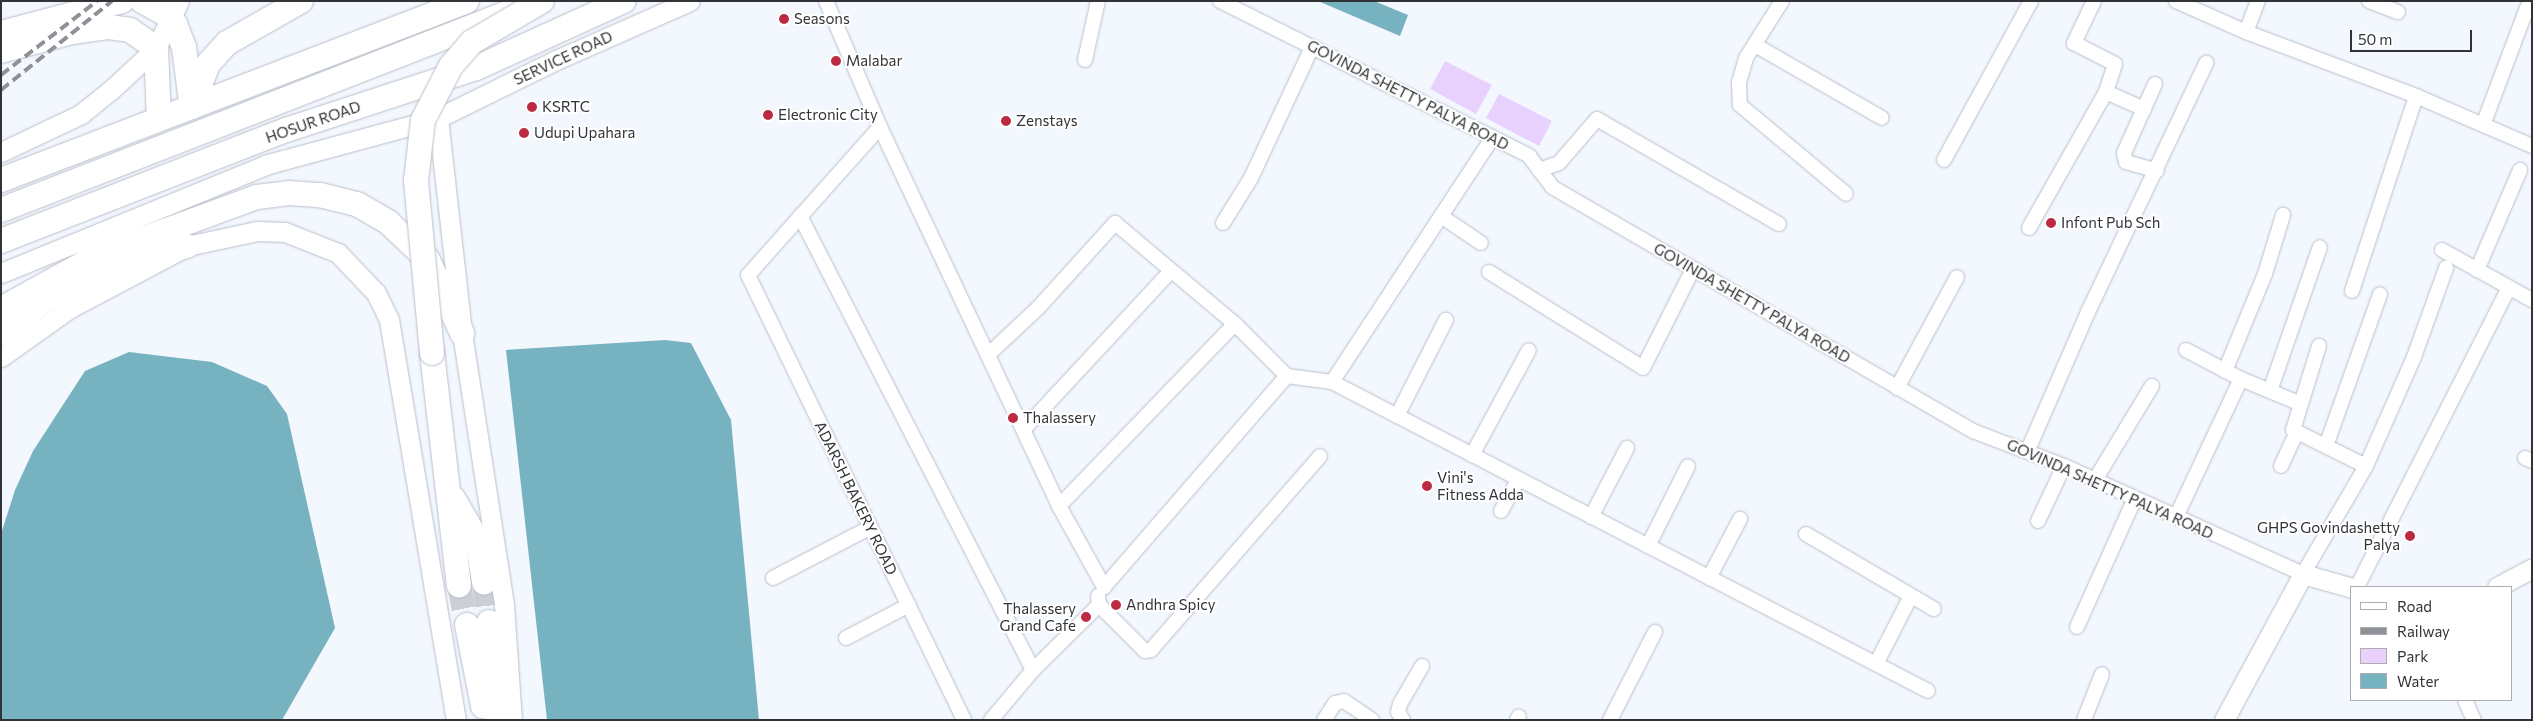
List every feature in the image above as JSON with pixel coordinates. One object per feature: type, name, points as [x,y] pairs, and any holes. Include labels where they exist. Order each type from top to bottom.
[{"type":"highway","points":[[1,33],[122,1]]},
{"type":"highway","points":[[142,1],[175,10],[184,48],[192,106]]},
{"type":"highway","points":[[192,106],[208,64],[227,43],[302,1]]},
{"type":"highway","points":[[1,180],[467,1]]},
{"type":"highway","points":[[1,210],[536,1]]},
{"type":"highway","points":[[460,585],[432,353],[416,181],[423,120],[451,66],[472,42],[542,1]]},
{"type":"highway","name":"HOSUR ROAD","points":[[1,241],[286,130],[476,68],[624,1]]},
{"type":"highway","points":[[1,50],[72,32],[110,27],[130,30],[156,48],[159,119]]},
{"type":"highway","points":[[1,310],[99,255],[257,197],[289,193],[320,195],[357,204],[388,222],[428,260],[462,333]]},
{"type":"highway","points":[[1,333],[45,300],[126,264],[187,246]]},
{"type":"highway","points":[[448,490],[478,538],[484,582]]},
{"type":"highway","points":[[488,720],[478,624],[498,720]]},
{"type":"street","name":"SERVICE ROAD","points":[[1,273],[268,164],[438,118],[556,60],[690,1]]},
{"type":"street","points":[[826,1],[880,127],[1025,428],[1059,506],[1104,587]]},
{"type":"street","points":[[1085,60],[1098,1]]},
{"type":"street","name":"GOVINDA SHETTY PALYA ROAD","points":[[1220,1],[1493,136],[1529,156],[1552,187],[1973,431],[2028,450],[2303,574],[2350,587]]},
{"type":"street","points":[[1782,1],[1746,58],[1740,82],[1740,105],[1846,194]]},
{"type":"street","points":[[1944,160],[2031,1]]},
{"type":"street","points":[[2029,228],[2106,92],[2116,64],[2074,43],[2094,1]]},
{"type":"street","points":[[2176,1],[2246,32],[2416,96],[2532,146]]},
{"type":"street","points":[[2246,32],[2258,1]]},
{"type":"street","points":[[2369,1],[2398,12]]},
{"type":"street","points":[[2483,125],[2527,8]]},
{"type":"street","points":[[1,152],[81,114],[156,48],[175,10]]},
{"type":"street","points":[[1755,45],[1882,118]]},
{"type":"street","points":[[1223,223],[1251,178],[1312,47]]},
{"type":"street","points":[[2028,450],[2088,312],[2157,172],[2206,63]]},
{"type":"street","points":[[2156,84],[2124,153],[2126,162],[2157,172]]},
{"type":"street","points":[[2106,92],[2144,109]]},
{"type":"street","points":[[2352,291],[2416,96]]},
{"type":"street","points":[[438,118],[462,333],[504,604],[511,668],[512,720]]},
{"type":"street","points":[[1539,170],[1559,163],[1597,119],[1779,224]]},
{"type":"street","points":[[880,127],[800,216],[1033,670]]},
{"type":"street","points":[[1332,382],[1493,136]]},
{"type":"street","points":[[2477,270],[2520,170]]},
{"type":"street","points":[[2226,370],[2266,274],[2283,215]]},
{"type":"street","name":"ADARSH BAKERY ROAD","points":[[800,216],[748,276],[964,720]]},
{"type":"street","points":[[1441,216],[1481,243]]},
{"type":"street","points":[[989,354],[1038,308],[1115,223],[1235,324],[1287,376],[1332,382],[1928,691]]},
{"type":"street","points":[[1,357],[70,308],[187,246],[257,231],[285,232],[338,253],[376,293],[389,320],[456,720]]},
{"type":"street","points":[[2270,391],[2320,247]]},
{"type":"street","points":[[2442,250],[2532,300]]},
{"type":"street","points":[[2224,720],[2303,574],[2366,466],[2414,356],[2446,268]]},
{"type":"street","points":[[1489,272],[1643,368],[1693,269]]},
{"type":"street","points":[[1025,428],[1171,271]]},
{"type":"street","points":[[1897,388],[1957,277]]},
{"type":"street","points":[[2358,586],[2509,287]]},
{"type":"street","points":[[2326,446],[2380,294]]},
{"type":"street","points":[[1397,416],[1446,320]]},
{"type":"street","points":[[1059,506],[1235,324]]},
{"type":"street","points":[[2319,346],[2293,430],[2366,466]]},
{"type":"street","points":[[1472,455],[1529,350]]},
{"type":"street","points":[[2186,350],[2241,379],[2301,404]]},
{"type":"street","points":[[1287,376],[1104,587],[1097,590],[1099,605],[1145,651],[1151,650],[1320,456]]},
{"type":"street","points":[[2176,517],[2241,379]]},
{"type":"street","points":[[2096,480],[2152,386]]},
{"type":"street","points":[[2281,466],[2296,432]]},
{"type":"street","points":[[1591,517],[1627,448]]},
{"type":"street","points":[[1648,546],[1688,466]]},
{"type":"street","points":[[2038,521],[2064,466]]},
{"type":"street","points":[[1501,511],[1518,480]]},
{"type":"street","points":[[2077,627],[2135,498]]},
{"type":"street","points":[[1709,578],[1740,518]]},
{"type":"street","points":[[773,578],[871,527]]},
{"type":"street","points":[[1806,534],[1934,609]]},
{"type":"street","points":[[2499,586],[2532,568]]},
{"type":"street","points":[[1876,664],[1911,596]]},
{"type":"street","points":[[846,638],[908,605]]},
{"type":"street","points":[[991,720],[1033,670],[1099,605]]},
{"type":"street","points":[[1610,720],[1654,632]]},
{"type":"street","points":[[1404,720],[1398,712],[1400,704],[1422,666]]},
{"type":"street","points":[[2084,720],[2102,674]]},
{"type":"street","points":[[1324,720],[1335,703],[1344,701],[1372,720]]},
{"type":"street","points":[[2465,701],[2474,720]]},
{"type":"green space","points":[[1445,61],[1492,85],[1476,114],[1430,89]]},
{"type":"green space","points":[[1499,94],[1552,121],[1539,146],[1486,118]]},
{"type":"water","points":[[1318,1],[1374,1],[1408,15],[1400,36]]},
{"type":"water","points":[[665,340],[691,343],[731,420],[759,720],[547,720],[506,350]]},
{"type":"water","points":[[129,352],[212,362],[267,386],[287,414],[335,628],[282,720],[1,720],[1,534],[15,490],[33,451],[85,371]]},
{"type":"tunnel","points":[[484,582],[489,622]]},
{"type":"tunnel","points":[[459,585],[467,625]]},
{"type":"railway","points":[[1,75],[97,1]]},
{"type":"railway","points":[[1,90],[112,1]]},
{"type":"place","name":"Seasons","points":[[784,19]]},
{"type":"place","name":"Malabar","points":[[836,61]]},
{"type":"place","name":"KSRTC","points":[[532,107]]},
{"type":"place","name":"Electronic City","points":[[768,115]]},
{"type":"place","name":"Zenstays","points":[[1006,121]]},
{"type":"place","name":"Udupi Upahara","points":[[524,133]]},
{"type":"place","name":"Infont Pub Sch","points":[[2051,223]]},
{"type":"place","name":"Thalassery","points":[[1013,418]]},
{"type":"place","name":"Vini's Fitness Adda","points":[[1427,486]]},
{"type":"place","name":"GHPS Govindashetty Palya","points":[[2410,536]]},
{"type":"place","name":"Andhra Spicy","points":[[1116,605]]},
{"type":"place","name":"Thalassery Grand Cafe","points":[[1086,617]]}]
